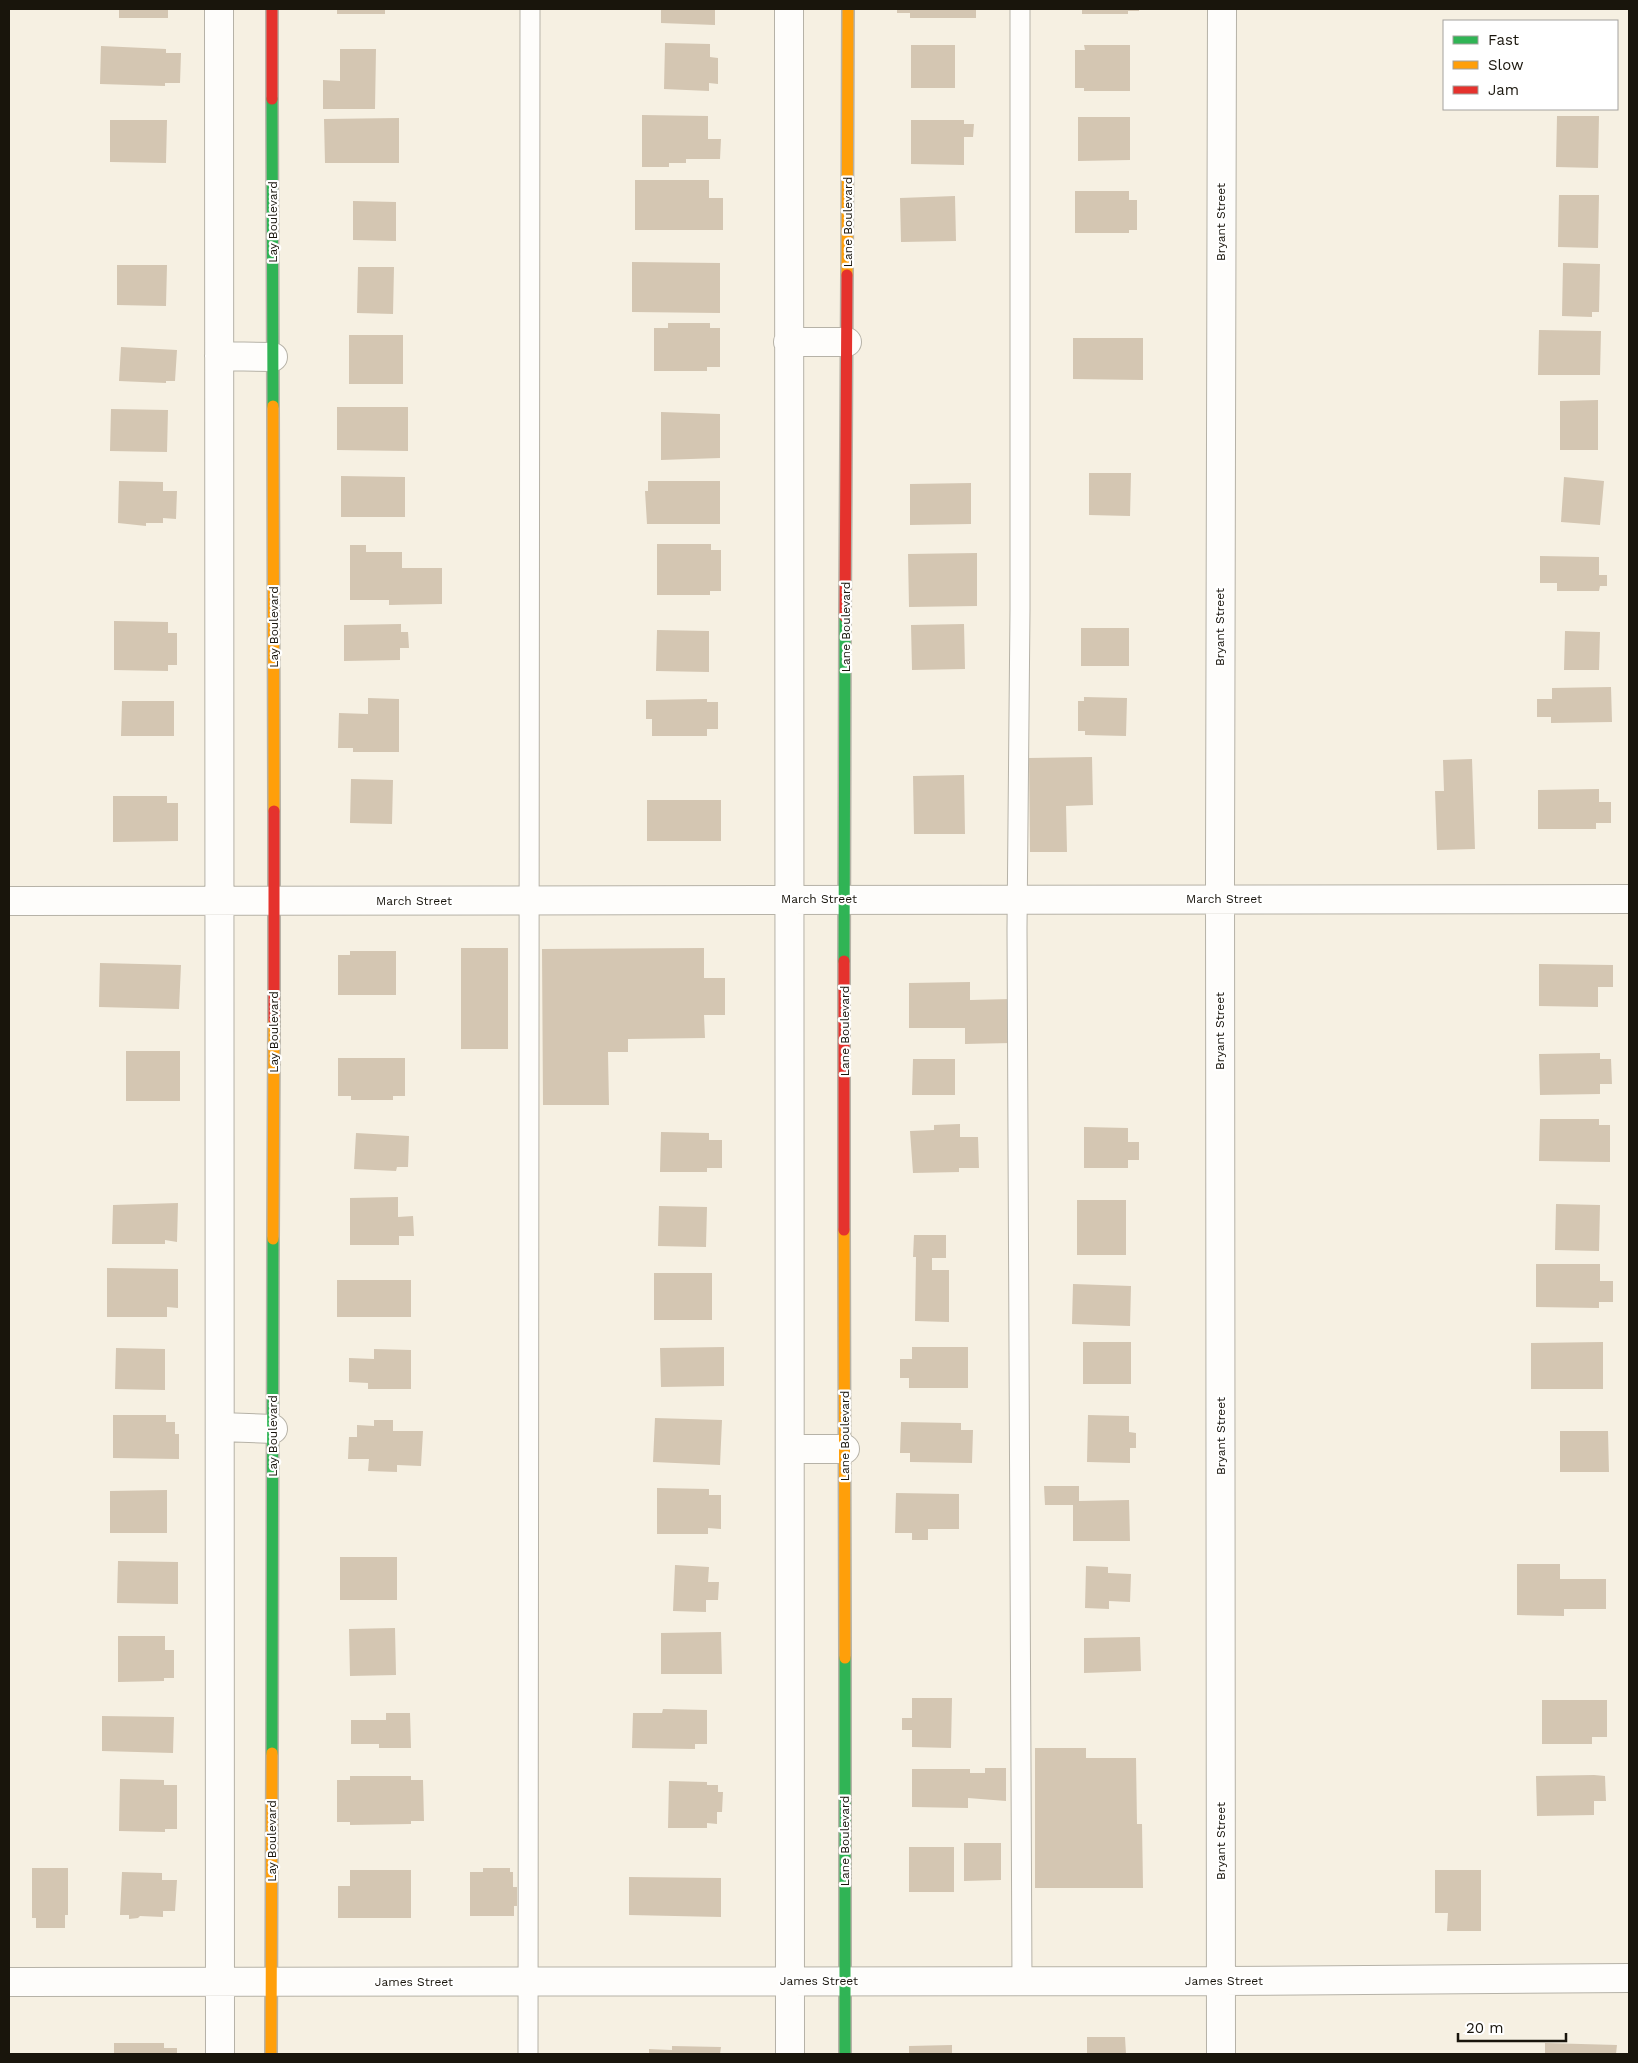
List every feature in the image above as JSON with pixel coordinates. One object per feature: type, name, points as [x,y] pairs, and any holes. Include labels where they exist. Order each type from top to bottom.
[{"type":"street","points":[[218,9],[220,2054]]},
{"type":"street","name":"Lay Boulevard","points":[[271,2054],[274,902],[272,9]]},
{"type":"street","points":[[789,9],[790,2054]]},
{"type":"street","name":"Lane Boulevard","points":[[845,2054],[844,899],[848,9]]},
{"type":"street","name":"Bryant Street","points":[[1221,2054],[1220,900],[1222,9]]},
{"type":"street","points":[[788,342],[847,342]]},
{"type":"street","points":[[219,356],[273,357]]},
{"type":"street","name":"March Street","points":[[9,901],[220,900],[274,902],[789,898],[1017,900],[1629,899]]},
{"type":"street","points":[[220,1428],[273,1429]]},
{"type":"street","points":[[790,1449],[845,1449]]},
{"type":"street","name":"James Street","points":[[9,1982],[1222,1981],[1629,1978]]},
{"type":"lane","points":[[528,2054],[531,901],[530,9]]},
{"type":"lane","points":[[1020,9],[1020,609],[1017,900],[1022,1981]]},
{"type":"building","points":[[119,9],[168,9],[168,18],[119,18]]},
{"type":"building","points":[[337,9],[385,9],[385,14],[337,14]]},
{"type":"building","points":[[661,9],[715,9],[715,25],[661,23]]},
{"type":"building","points":[[897,9],[976,9],[976,18],[910,18],[910,13],[897,13]]},
{"type":"building","points":[[1082,9],[1139,9],[1139,11],[1128,11],[1128,14],[1082,14]]},
{"type":"building","points":[[665,43],[710,44],[710,57],[718,58],[718,84],[709,83],[709,91],[664,89]]},
{"type":"building","points":[[911,45],[955,45],[955,88],[911,88]]},
{"type":"building","points":[[1084,45],[1130,45],[1130,91],[1084,91],[1084,88],[1075,88],[1075,50],[1085,50]]},
{"type":"building","points":[[101,46],[166,49],[166,53],[181,53],[180,83],[165,83],[165,86],[100,84]]},
{"type":"building","points":[[340,49],[376,49],[375,109],[323,109],[323,80],[340,81]]},
{"type":"building","points":[[642,115],[708,116],[708,139],[721,139],[720,159],[686,159],[686,163],[669,163],[669,167],[642,167]]},
{"type":"building","points":[[1557,116],[1599,116],[1598,168],[1556,167]]},
{"type":"building","points":[[1078,117],[1130,117],[1130,160],[1078,161]]},
{"type":"building","points":[[399,118],[399,163],[325,163],[324,119]]},
{"type":"building","points":[[110,120],[167,120],[166,163],[110,162]]},
{"type":"building","points":[[911,120],[964,120],[964,124],[974,124],[973,137],[964,137],[964,165],[911,164]]},
{"type":"building","points":[[635,180],[709,180],[709,198],[723,198],[723,230],[635,230]]},
{"type":"building","points":[[1075,191],[1129,191],[1129,200],[1137,200],[1137,230],[1129,230],[1129,233],[1075,233]]},
{"type":"building","points":[[1559,195],[1599,195],[1598,248],[1558,247]]},
{"type":"building","points":[[955,196],[956,241],[901,242],[900,198]]},
{"type":"building","points":[[353,201],[396,202],[396,241],[353,240]]},
{"type":"building","points":[[632,262],[720,263],[720,313],[632,312]]},
{"type":"building","points":[[1563,263],[1600,264],[1599,312],[1592,312],[1592,317],[1562,316]]},
{"type":"building","points":[[117,265],[167,265],[166,306],[117,305]]},
{"type":"building","points":[[358,267],[394,267],[393,314],[357,313]]},
{"type":"building","points":[[668,323],[710,323],[710,328],[720,328],[720,367],[707,367],[707,371],[654,371],[654,328],[668,328]]},
{"type":"building","points":[[1539,330],[1601,331],[1600,375],[1538,375]]},
{"type":"building","points":[[349,335],[403,335],[403,384],[349,384]]},
{"type":"building","points":[[1073,338],[1143,338],[1143,380],[1073,379]]},
{"type":"building","points":[[121,347],[177,350],[175,381],[166,381],[166,383],[119,381]]},
{"type":"building","points":[[1598,400],[1598,450],[1560,450],[1560,401]]},
{"type":"building","points":[[337,407],[408,407],[408,451],[337,450]]},
{"type":"building","points":[[111,409],[168,410],[167,452],[110,451]]},
{"type":"building","points":[[661,412],[720,414],[720,458],[661,460]]},
{"type":"building","points":[[1089,473],[1131,473],[1130,516],[1089,515]]},
{"type":"building","points":[[341,476],[405,477],[405,517],[341,517]]},
{"type":"building","points":[[1564,477],[1604,481],[1600,525],[1561,522]]},
{"type":"building","points":[[119,481],[163,482],[163,491],[177,491],[176,519],[163,518],[163,523],[146,523],[146,526],[118,523]]},
{"type":"building","points":[[648,481],[720,481],[720,524],[647,524],[645,491],[648,491]]},
{"type":"building","points":[[971,483],[971,524],[910,525],[910,484]]},
{"type":"building","points":[[657,544],[711,544],[711,550],[721,550],[721,591],[710,591],[710,595],[657,595]]},
{"type":"building","points":[[350,545],[366,545],[366,552],[402,552],[402,568],[442,568],[442,604],[389,605],[389,600],[350,600]]},
{"type":"building","points":[[977,553],[977,606],[909,607],[908,554]]},
{"type":"building","points":[[1540,556],[1599,557],[1599,575],[1607,575],[1607,586],[1600,586],[1599,591],[1557,591],[1557,583],[1540,583]]},
{"type":"building","points":[[114,621],[168,622],[168,633],[177,633],[177,665],[168,665],[168,671],[114,670]]},
{"type":"building","points":[[401,624],[401,632],[408,632],[409,648],[400,648],[400,660],[344,661],[344,625]]},
{"type":"building","points":[[964,624],[965,669],[912,670],[911,625]]},
{"type":"building","points":[[1081,628],[1129,628],[1129,666],[1081,666]]},
{"type":"building","points":[[657,630],[709,631],[709,672],[656,671]]},
{"type":"building","points":[[1565,631],[1600,632],[1599,670],[1564,670]]},
{"type":"building","points":[[1611,687],[1612,722],[1551,723],[1551,717],[1537,717],[1537,699],[1552,699],[1552,688]]},
{"type":"building","points":[[1084,697],[1127,698],[1126,736],[1085,735],[1085,731],[1078,731],[1078,701],[1084,701]]},
{"type":"building","points":[[368,698],[399,699],[399,752],[353,752],[353,748],[338,748],[339,713],[368,714]]},
{"type":"building","points":[[707,699],[707,702],[718,702],[718,729],[707,729],[707,736],[652,736],[652,719],[646,719],[646,700]]},
{"type":"building","points":[[122,701],[174,701],[174,736],[121,736]]},
{"type":"building","points":[[1092,757],[1093,805],[1066,806],[1067,852],[1030,852],[1029,758]]},
{"type":"building","points":[[1472,759],[1475,849],[1437,850],[1435,791],[1444,791],[1443,760]]},
{"type":"building","points":[[964,775],[965,834],[914,834],[913,776]]},
{"type":"building","points":[[351,779],[393,780],[392,824],[350,823]]},
{"type":"building","points":[[1599,789],[1599,802],[1611,802],[1611,823],[1596,823],[1596,829],[1538,829],[1538,790]]},
{"type":"building","points":[[113,796],[167,796],[167,803],[178,803],[178,841],[113,842]]},
{"type":"building","points":[[647,800],[721,800],[721,841],[647,841]]},
{"type":"building","points":[[461,948],[508,948],[508,1049],[461,1049]]},
{"type":"building","points":[[704,948],[704,978],[725,978],[725,1015],[704,1015],[705,1038],[628,1039],[628,1052],[608,1052],[609,1105],[543,1105],[542,949]]},
{"type":"building","points":[[350,951],[396,951],[396,995],[338,995],[338,955],[350,955]]},
{"type":"building","points":[[100,963],[181,965],[179,1009],[99,1007]]},
{"type":"building","points":[[1539,964],[1613,965],[1613,987],[1598,987],[1598,1007],[1539,1006]]},
{"type":"building","points":[[970,982],[970,1000],[1011,999],[1011,1043],[965,1044],[965,1028],[909,1028],[909,983]]},
{"type":"building","points":[[126,1051],[180,1051],[180,1101],[126,1101]]},
{"type":"building","points":[[1600,1053],[1600,1059],[1611,1059],[1612,1084],[1600,1084],[1600,1094],[1540,1095],[1539,1054]]},
{"type":"building","points":[[338,1058],[405,1058],[405,1096],[393,1096],[393,1100],[351,1100],[351,1096],[338,1096]]},
{"type":"building","points":[[913,1059],[955,1059],[955,1095],[912,1095]]},
{"type":"building","points":[[1540,1119],[1599,1119],[1599,1125],[1610,1125],[1610,1162],[1539,1161]]},
{"type":"building","points":[[960,1124],[960,1137],[978,1137],[979,1168],[959,1168],[959,1172],[913,1173],[910,1131],[934,1130],[934,1125]]},
{"type":"building","points":[[1084,1127],[1128,1128],[1128,1142],[1139,1142],[1139,1160],[1128,1160],[1128,1168],[1084,1168]]},
{"type":"building","points":[[661,1132],[709,1133],[709,1140],[722,1140],[722,1168],[707,1168],[707,1172],[660,1172]]},
{"type":"building","points":[[356,1133],[409,1136],[408,1167],[397,1167],[396,1171],[354,1169]]},
{"type":"building","points":[[398,1197],[398,1217],[413,1216],[414,1236],[399,1236],[399,1245],[350,1245],[350,1198]]},
{"type":"building","points":[[1077,1200],[1126,1200],[1126,1255],[1077,1255]]},
{"type":"building","points":[[178,1203],[177,1242],[165,1240],[165,1244],[112,1244],[113,1205]]},
{"type":"building","points":[[1556,1204],[1600,1205],[1599,1251],[1555,1250]]},
{"type":"building","points":[[659,1206],[707,1207],[706,1247],[658,1246]]},
{"type":"building","points":[[914,1235],[946,1235],[946,1258],[932,1258],[932,1270],[949,1270],[949,1322],[915,1321],[916,1257],[913,1257]]},
{"type":"building","points":[[1536,1264],[1600,1264],[1600,1281],[1613,1281],[1613,1302],[1599,1302],[1599,1308],[1536,1307]]},
{"type":"building","points":[[107,1268],[178,1269],[178,1308],[167,1307],[167,1317],[107,1317]]},
{"type":"building","points":[[654,1273],[712,1273],[712,1320],[654,1320]]},
{"type":"building","points":[[337,1280],[411,1280],[411,1317],[337,1317]]},
{"type":"building","points":[[1073,1284],[1131,1286],[1130,1326],[1072,1324]]},
{"type":"building","points":[[1083,1342],[1131,1342],[1131,1384],[1083,1384]]},
{"type":"building","points":[[1603,1342],[1603,1389],[1531,1389],[1531,1343]]},
{"type":"building","points":[[724,1347],[724,1386],[661,1387],[660,1348]]},
{"type":"building","points":[[912,1347],[968,1347],[968,1388],[909,1388],[909,1378],[900,1378],[900,1359],[912,1359]]},
{"type":"building","points":[[116,1348],[165,1349],[165,1390],[115,1389]]},
{"type":"building","points":[[374,1349],[411,1350],[411,1389],[368,1389],[368,1383],[349,1382],[349,1358],[374,1359]]},
{"type":"building","points":[[113,1415],[166,1415],[166,1422],[175,1422],[175,1434],[179,1434],[179,1459],[113,1458]]},
{"type":"building","points":[[1088,1415],[1129,1416],[1129,1432],[1136,1433],[1136,1448],[1130,1448],[1130,1463],[1087,1462]]},
{"type":"building","points":[[655,1418],[722,1420],[720,1465],[653,1462]]},
{"type":"building","points":[[374,1420],[393,1420],[393,1431],[423,1431],[421,1466],[397,1465],[397,1472],[368,1471],[369,1459],[348,1459],[349,1437],[357,1437],[357,1425],[374,1426]]},
{"type":"building","points":[[901,1422],[961,1423],[961,1430],[973,1430],[972,1463],[910,1462],[910,1453],[900,1453]]},
{"type":"building","points":[[1560,1431],[1608,1431],[1609,1472],[1560,1472]]},
{"type":"building","points":[[1044,1486],[1079,1486],[1079,1501],[1129,1500],[1130,1541],[1073,1541],[1073,1505],[1045,1505]]},
{"type":"building","points":[[657,1488],[709,1489],[709,1495],[721,1495],[721,1529],[708,1528],[708,1534],[657,1534]]},
{"type":"building","points":[[167,1490],[167,1533],[110,1533],[110,1491]]},
{"type":"building","points":[[896,1493],[959,1494],[959,1529],[928,1529],[928,1540],[912,1540],[912,1533],[895,1533]]},
{"type":"building","points":[[340,1557],[397,1557],[397,1600],[340,1600]]},
{"type":"building","points":[[118,1561],[178,1562],[178,1604],[117,1603]]},
{"type":"building","points":[[1517,1564],[1560,1564],[1560,1579],[1606,1579],[1606,1609],[1564,1609],[1564,1616],[1517,1615]]},
{"type":"building","points":[[675,1565],[709,1567],[708,1582],[719,1582],[718,1600],[706,1600],[706,1612],[673,1611]]},
{"type":"building","points":[[1086,1566],[1108,1567],[1108,1573],[1131,1574],[1130,1602],[1109,1601],[1109,1609],[1085,1608]]},
{"type":"building","points":[[395,1628],[396,1675],[350,1676],[349,1629]]},
{"type":"building","points":[[721,1632],[722,1674],[661,1674],[661,1633]]},
{"type":"building","points":[[118,1636],[165,1636],[165,1650],[174,1650],[174,1678],[164,1678],[164,1681],[118,1682]]},
{"type":"building","points":[[1140,1637],[1141,1671],[1084,1673],[1084,1638]]},
{"type":"building","points":[[912,1698],[952,1698],[951,1748],[912,1747],[912,1730],[902,1730],[902,1718],[912,1718]]},
{"type":"building","points":[[1542,1700],[1607,1700],[1607,1737],[1592,1737],[1592,1744],[1542,1744]]},
{"type":"building","points":[[663,1709],[707,1710],[707,1744],[695,1744],[695,1749],[632,1748],[633,1713],[662,1713]]},
{"type":"building","points":[[386,1713],[410,1713],[411,1748],[379,1748],[379,1744],[351,1744],[351,1720],[386,1720]]},
{"type":"building","points":[[102,1716],[174,1717],[173,1753],[102,1751]]},
{"type":"building","points":[[1035,1748],[1086,1748],[1086,1758],[1136,1758],[1137,1824],[1142,1824],[1143,1888],[1035,1888]]},
{"type":"building","points":[[985,1768],[1006,1768],[1006,1801],[968,1798],[968,1808],[912,1807],[912,1769],[970,1769],[970,1773],[985,1773]]},
{"type":"building","points":[[350,1776],[411,1776],[411,1780],[423,1780],[424,1821],[411,1821],[411,1824],[350,1825],[350,1822],[337,1822],[337,1780],[350,1780]]},
{"type":"building","points":[[1536,1776],[1605,1776],[1606,1801],[1594,1801],[1594,1815],[1537,1816]]},
{"type":"building","points":[[120,1779],[164,1780],[164,1785],[177,1785],[177,1829],[165,1829],[165,1832],[119,1831]]},
{"type":"building","points":[[669,1781],[707,1782],[707,1785],[718,1785],[718,1792],[723,1792],[722,1812],[717,1812],[717,1824],[707,1823],[707,1828],[668,1828]]},
{"type":"building","points":[[964,1843],[1001,1843],[1001,1880],[964,1881]]},
{"type":"building","points":[[909,1847],[954,1847],[954,1892],[909,1892]]},
{"type":"building","points":[[32,1868],[68,1868],[68,1915],[65,1915],[65,1928],[36,1928],[36,1918],[32,1918]]},
{"type":"building","points":[[483,1868],[510,1868],[510,1872],[513,1872],[513,1887],[517,1887],[517,1906],[514,1906],[514,1916],[470,1916],[470,1872],[483,1872]]},
{"type":"building","points":[[350,1870],[411,1870],[411,1918],[338,1918],[338,1886],[350,1886]]},
{"type":"building","points":[[1435,1870],[1481,1870],[1481,1931],[1447,1931],[1448,1913],[1435,1913]]},
{"type":"building","points":[[122,1872],[162,1873],[162,1880],[177,1880],[175,1911],[163,1911],[163,1917],[140,1916],[129,1919],[129,1915],[120,1915]]},
{"type":"building","points":[[629,1877],[721,1878],[721,1917],[629,1915]]},
{"type":"building","points":[[1087,2037],[1125,2037],[1126,2054],[1087,2054]]},
{"type":"building","points":[[114,2043],[164,2043],[164,2048],[177,2048],[177,2054],[114,2054]]},
{"type":"building","points":[[1545,2043],[1617,2045],[1616,2054],[1545,2054]]},
{"type":"building","points":[[952,2045],[952,2054],[909,2054],[909,2046]]},
{"type":"building","points":[[672,2046],[721,2047],[720,2054],[649,2054],[649,2049],[672,2050]]},
{"type":"traffic: fast","points":[[272,99],[273,406]]},
{"type":"traffic: fast","points":[[844,961],[845,617]]},
{"type":"traffic: fast","points":[[272,1753],[273,1239]]},
{"type":"traffic: fast","points":[[845,1658],[845,2054]]},
{"type":"traffic: slow","points":[[847,275],[848,9]]},
{"type":"traffic: slow","points":[[273,406],[274,811]]},
{"type":"traffic: slow","points":[[273,1239],[274,1020]]},
{"type":"traffic: slow","points":[[844,1230],[845,1658]]},
{"type":"traffic: slow","points":[[271,2054],[272,1753]]},
{"type":"traffic: jam","points":[[272,9],[272,99]]},
{"type":"traffic: jam","points":[[845,617],[847,275]]},
{"type":"traffic: jam","points":[[274,811],[274,1020]]},
{"type":"traffic: jam","points":[[844,961],[844,1230]]}]
